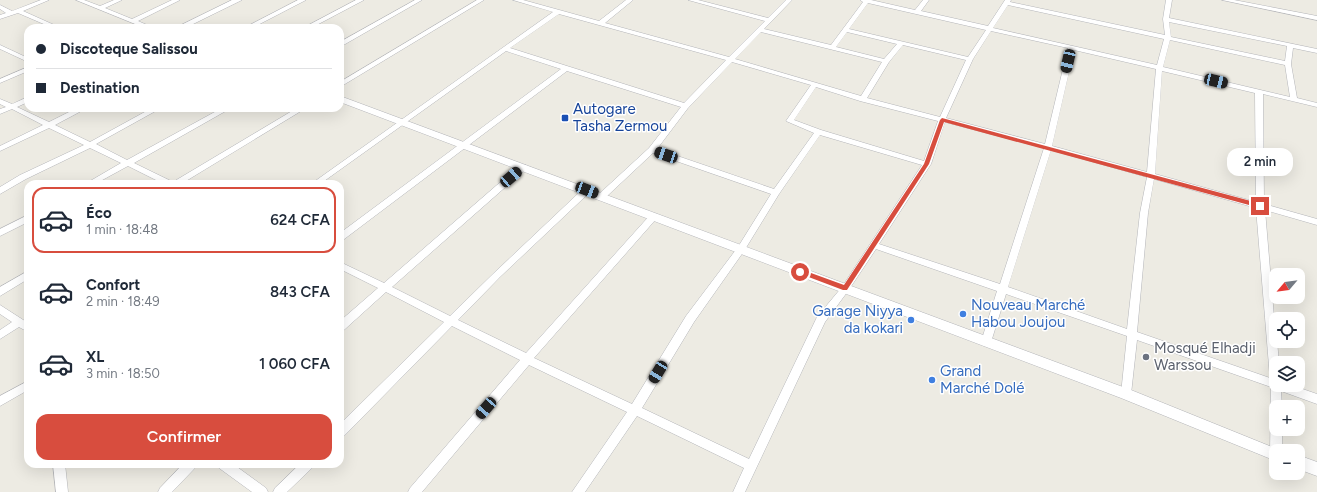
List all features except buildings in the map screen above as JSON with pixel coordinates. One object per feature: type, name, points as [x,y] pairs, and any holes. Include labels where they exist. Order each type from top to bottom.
[{"type":"street","points":[[0,17],[46,0]]},
{"type":"street","points":[[79,0],[140,24]]},
{"type":"street","points":[[100,8],[119,0]]},
{"type":"street","points":[[132,21],[177,0]]},
{"type":"street","points":[[187,24],[238,0]]},
{"type":"street","points":[[255,24],[303,0]]},
{"type":"street","points":[[314,24],[361,0]]},
{"type":"street","points":[[344,43],[419,0]]},
{"type":"street","points":[[344,83],[482,0]]},
{"type":"street","points":[[516,0],[864,99],[1048,147],[1317,222]]},
{"type":"street","points":[[601,23],[630,0]]},
{"type":"street","points":[[690,0],[770,20]]},
{"type":"street","points":[[602,196],[652,150],[685,106],[789,0]]},
{"type":"street","points":[[832,48],[864,0],[1071,46],[1317,105]]},
{"type":"street","points":[[917,12],[926,0]]},
{"type":"street","points":[[1126,394],[1144,213],[1151,176],[1159,68],[1168,38],[1166,19],[1169,0]]},
{"type":"street","points":[[1225,0],[1317,18]]},
{"type":"street","points":[[739,492],[821,320],[845,289],[927,164],[942,120],[970,60],[1008,1],[1288,64]]},
{"type":"street","points":[[0,7],[12,13]]},
{"type":"street","points":[[18,10],[49,24]]},
{"type":"street","points":[[321,180],[557,12]]},
{"type":"street","points":[[1166,19],[1317,51]]},
{"type":"street","points":[[760,30],[886,61]]},
{"type":"street","points":[[845,30],[970,60]]},
{"type":"street","points":[[864,99],[886,61],[901,43]]},
{"type":"street","points":[[1290,45],[1288,64],[1294,99]]},
{"type":"street","points":[[986,342],[1048,147],[1071,46]]},
{"type":"street","points":[[0,47],[24,58]]},
{"type":"street","points":[[505,49],[685,106]]},
{"type":"street","points":[[344,235],[559,75],[566,68]]},
{"type":"street","points":[[0,81],[24,71]]},
{"type":"street","points":[[815,84],[790,121],[794,124],[927,164]]},
{"type":"street","points":[[1260,91],[1260,206],[1273,356]]},
{"type":"street","points":[[0,101],[24,112]]},
{"type":"street","points":[[0,112],[24,101]]},
{"type":"street","points":[[344,101],[741,248],[845,289],[1126,394],[1269,451]]},
{"type":"street","points":[[25,112],[162,180]]},
{"type":"street","points":[[0,149],[75,112]]},
{"type":"street","points":[[0,191],[23,177],[89,145],[150,112]]},
{"type":"street","points":[[96,180],[220,112]]},
{"type":"street","points":[[182,180],[295,112]]},
{"type":"street","points":[[578,492],[634,411],[690,319],[741,248],[776,193],[818,132]]},
{"type":"street","points":[[652,150],[776,193]]},
{"type":"street","points":[[344,323],[523,167]]},
{"type":"street","points":[[344,428],[497,275],[587,190]]},
{"type":"street","points":[[414,492],[528,359],[654,216]]},
{"type":"street","points":[[0,233],[24,220]]},
{"type":"street","points":[[873,245],[1003,288],[1269,383]]},
{"type":"street","points":[[344,268],[634,411],[752,466]]},
{"type":"street","points":[[0,292],[24,277]]},
{"type":"street","points":[[0,309],[24,325]]},
{"type":"street","points":[[0,335],[24,325]]},
{"type":"street","points":[[0,401],[24,390]]},
{"type":"street","points":[[1276,392],[1276,444]]},
{"type":"street","points":[[1298,392],[1317,398]]},
{"type":"street","points":[[1305,465],[1317,469]]},
{"type":"street","points":[[59,468],[62,492]]},
{"type":"street","points":[[164,492],[187,468]]},
{"type":"street","points":[[229,468],[262,492]]},
{"type":"street","points":[[279,492],[304,468]]},
{"type":"place","name":"Autogare Tasha Zermou","points":[[565,118]]},
{"type":"place","name":"Nouveau Marché Habou Joujou","points":[[963,314]]},
{"type":"place","name":"Garage Niyya da kokari","points":[[911,320]]},
{"type":"place","name":"Mosqué Elhadji Warssou","points":[[1146,357]]},
{"type":"place","name":"Grand Marché Dolé","points":[[932,380]]},
{"type":"route","points":[[800,272],[845,289],[927,164],[942,120],[1063,151],[1260,206]]}]
